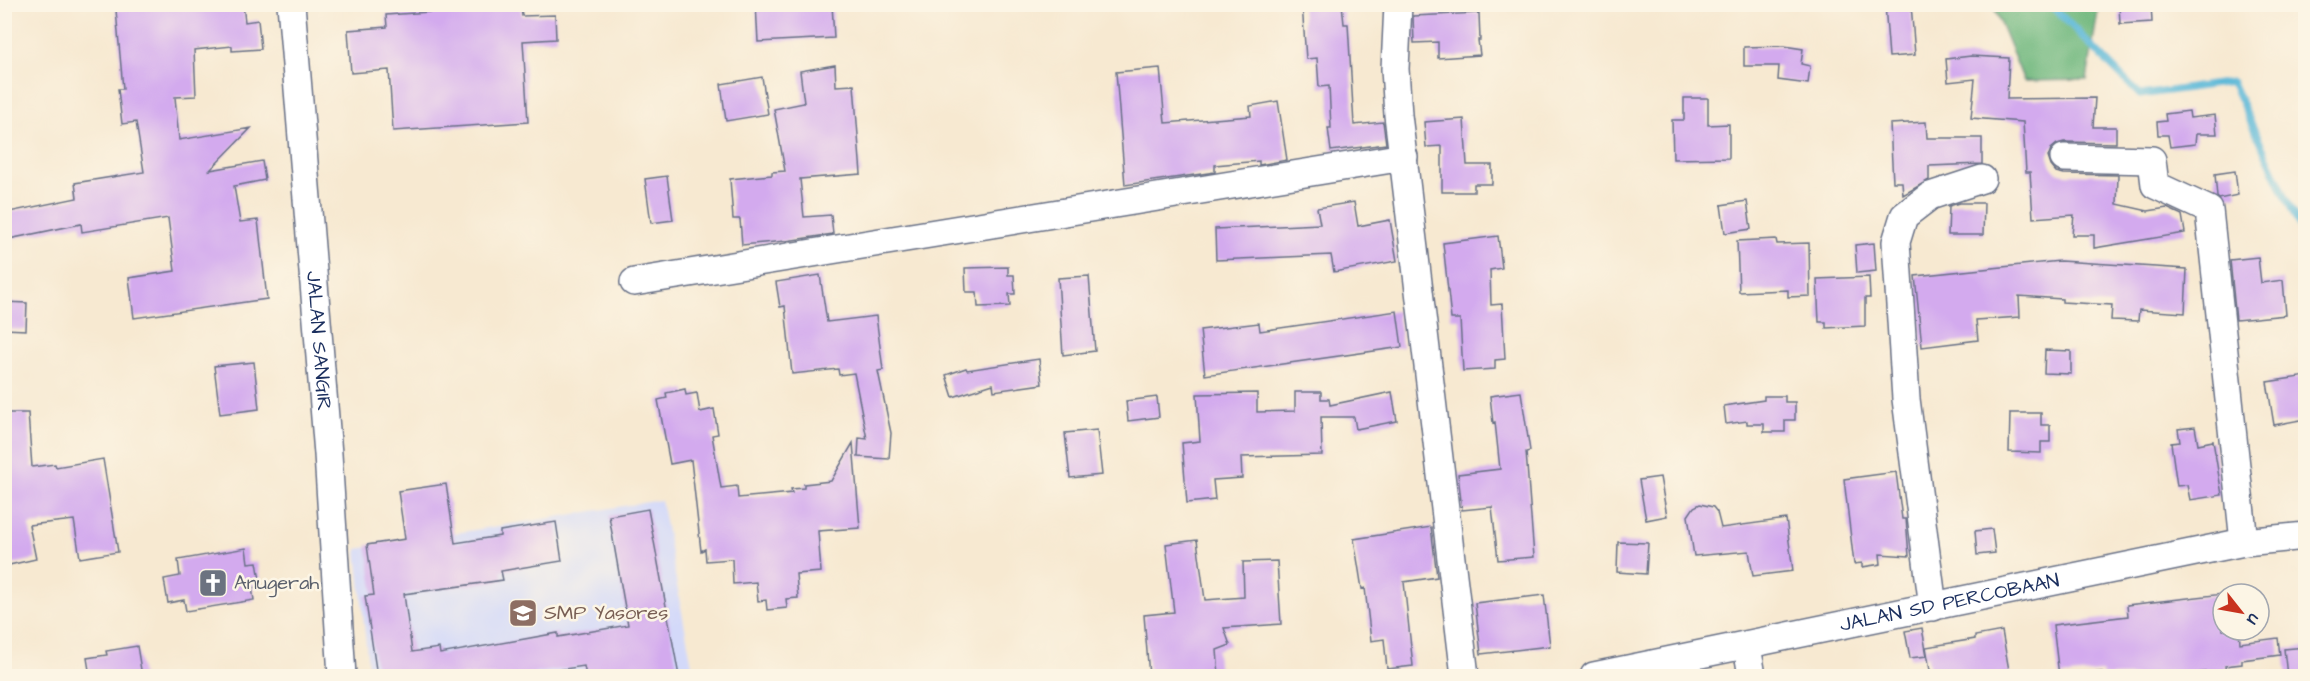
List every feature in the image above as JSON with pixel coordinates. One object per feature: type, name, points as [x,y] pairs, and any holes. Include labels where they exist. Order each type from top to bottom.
[{"type":"street","name":"JALAN SANGIR","points":[[291,4],[328,454],[342,676]]},
{"type":"street","points":[[1398,4],[1395,69],[1398,115],[1466,676]]},
{"type":"street","points":[[634,282],[1404,157]]},
{"type":"street","points":[[2064,158],[2152,160],[2155,185],[2209,210],[2244,542]]},
{"type":"street","points":[[1933,607],[1906,399],[1896,242],[1904,216],[1930,196],[1982,179]]},
{"type":"street","name":"JALAN SD PERCOBAAN","points":[[1594,676],[2244,542],[2306,536]]},
{"type":"street","points":[[1747,646],[1752,676]]},
{"type":"shaded area","name":"SMP Yasores","points":[[661,500],[694,676],[369,676],[357,549]]},
{"type":"green space","points":[[1993,5],[2099,5],[2087,80],[2024,81]]},
{"type":"building","points":[[202,4],[243,4],[245,22],[258,20],[261,49],[232,51],[232,46],[194,50],[196,96],[175,97],[179,140],[251,128],[210,170],[262,161],[265,180],[234,186],[240,222],[258,220],[267,299],[134,318],[129,278],[175,271],[168,218],[82,232],[81,224],[4,240],[4,213],[77,198],[75,183],[144,172],[136,122],[122,124],[118,89],[123,89],[116,10]]},
{"type":"building","points":[[444,4],[469,4],[469,9],[521,6],[522,16],[555,15],[556,39],[523,41],[528,122],[393,131],[389,70],[351,73],[348,30],[387,27],[386,15],[444,11]]},
{"type":"building","points":[[756,4],[832,4],[834,38],[758,42]]},
{"type":"building","points":[[1302,4],[1342,4],[1344,24],[1348,24],[1354,125],[1383,122],[1386,144],[1331,151],[1328,128],[1331,128],[1329,86],[1319,87],[1317,58],[1306,59]]},
{"type":"building","points":[[1885,4],[1911,4],[1915,55],[1889,57]]},
{"type":"building","points":[[2119,4],[2151,4],[2152,22],[2120,24]]},
{"type":"building","points":[[1479,13],[1480,55],[1438,58],[1438,42],[1414,43],[1413,16]]},
{"type":"building","points":[[1784,46],[1803,49],[1801,64],[1810,66],[1808,84],[1778,80],[1779,66],[1744,66],[1744,47]]},
{"type":"building","points":[[1971,56],[2009,58],[2007,99],[2095,98],[2093,127],[2116,127],[2116,143],[2064,142],[2057,144],[2051,149],[2048,157],[2051,166],[2056,172],[2064,174],[2118,175],[2117,204],[2148,211],[2167,208],[2182,215],[2185,233],[2094,248],[2094,235],[2072,235],[2074,215],[2033,218],[2030,172],[2026,172],[2023,122],[1971,118],[1975,79],[1948,82],[1946,59]]},
{"type":"building","points":[[835,65],[836,86],[854,85],[861,174],[800,179],[804,217],[831,215],[833,234],[742,245],[740,219],[733,219],[730,179],[772,175],[772,172],[785,171],[774,109],[804,103],[800,71]]},
{"type":"building","points":[[1160,68],[1165,123],[1251,116],[1250,106],[1278,101],[1287,160],[1259,165],[1259,161],[1215,165],[1215,172],[1125,185],[1116,72]]},
{"type":"building","points":[[762,77],[768,114],[726,121],[721,84]]},
{"type":"building","points":[[1684,98],[1708,98],[1708,125],[1729,124],[1729,158],[1673,159],[1672,120],[1684,120]]},
{"type":"building","points":[[2189,111],[2190,118],[2215,115],[2217,134],[2196,134],[2195,144],[2170,147],[2168,135],[2158,135],[2157,122],[2166,121],[2165,114]]},
{"type":"building","points":[[1464,119],[1467,165],[1492,165],[1492,184],[1474,184],[1474,192],[1442,192],[1442,146],[1426,147],[1424,122]]},
{"type":"building","points":[[1926,122],[1927,138],[1982,138],[1982,164],[1929,166],[1929,180],[1903,195],[1902,182],[1893,182],[1890,124]]},
{"type":"building","points":[[2235,171],[2238,195],[2219,199],[2215,174]]},
{"type":"building","points":[[667,176],[673,220],[651,223],[645,179]]},
{"type":"building","points":[[1747,201],[1751,229],[1725,233],[1721,205]]},
{"type":"building","points":[[1354,202],[1358,226],[1390,220],[1397,261],[1334,272],[1331,255],[1216,260],[1215,229],[1320,224],[1317,208]]},
{"type":"building","points":[[1959,203],[1984,203],[1983,235],[1948,235],[1949,206]]},
{"type":"building","points":[[1498,236],[1502,268],[1490,270],[1491,305],[1502,304],[1505,359],[1495,360],[1495,369],[1463,371],[1460,319],[1451,319],[1443,243]]},
{"type":"building","points":[[1776,239],[1777,244],[1809,243],[1810,296],[1788,297],[1788,290],[1739,292],[1737,241]]},
{"type":"building","points":[[1874,243],[1876,271],[1857,273],[1855,245]]},
{"type":"building","points":[[2258,257],[2261,283],[2283,280],[2286,315],[2236,320],[2230,260]]},
{"type":"building","points":[[2060,261],[2187,269],[2185,313],[2139,310],[2138,321],[2111,320],[2112,305],[2062,302],[2062,299],[2019,296],[2020,317],[1976,320],[1978,340],[1922,347],[1915,276]]},
{"type":"building","points":[[1008,267],[1008,275],[1014,275],[1015,294],[1009,294],[1010,306],[978,307],[977,292],[966,292],[965,268]]},
{"type":"building","points":[[820,275],[827,322],[876,316],[883,370],[878,371],[891,433],[889,459],[858,457],[859,438],[867,439],[854,373],[839,375],[838,369],[792,374],[785,306],[780,307],[776,282]]},
{"type":"building","points":[[1089,276],[1095,351],[1063,355],[1058,278]]},
{"type":"building","points":[[1869,277],[1870,298],[1865,298],[1865,326],[1826,328],[1826,322],[1819,322],[1817,279]]},
{"type":"building","points":[[4,302],[27,303],[26,330],[4,329]]},
{"type":"building","points":[[1397,311],[1402,347],[1205,375],[1200,330],[1259,323],[1260,331]]},
{"type":"building","points":[[2045,350],[2071,351],[2071,374],[2044,373]]},
{"type":"building","points":[[1039,359],[1042,384],[994,391],[993,384],[953,397],[946,375],[966,368],[967,370]]},
{"type":"building","points":[[254,362],[259,409],[220,414],[214,366]]},
{"type":"building","points":[[2306,376],[2306,419],[2274,425],[2267,382]]},
{"type":"building","points":[[685,389],[686,395],[697,393],[700,412],[714,409],[718,434],[712,435],[721,488],[737,486],[738,498],[792,493],[791,489],[804,488],[804,484],[831,481],[853,443],[860,528],[818,531],[821,572],[796,574],[798,598],[786,599],[787,608],[767,610],[766,600],[758,601],[756,582],[733,584],[732,559],[706,561],[705,549],[701,551],[691,460],[670,464],[658,400],[667,398],[666,393]]},
{"type":"building","points":[[1295,392],[1321,392],[1321,399],[1329,399],[1330,405],[1392,392],[1397,421],[1356,429],[1354,417],[1321,417],[1322,455],[1241,457],[1242,478],[1213,480],[1215,500],[1187,503],[1182,443],[1200,441],[1197,394],[1257,393],[1257,412],[1295,411]]},
{"type":"building","points":[[1521,392],[1530,451],[1526,452],[1534,557],[1498,560],[1492,507],[1462,510],[1458,474],[1500,469],[1490,396]]},
{"type":"building","points":[[1764,396],[1785,396],[1785,402],[1795,402],[1795,420],[1785,420],[1785,432],[1764,432],[1764,424],[1747,424],[1747,421],[1726,424],[1724,406],[1764,400]]},
{"type":"building","points":[[1157,397],[1159,417],[1128,421],[1126,401]]},
{"type":"building","points":[[4,413],[28,413],[32,467],[55,464],[56,467],[103,459],[118,552],[80,558],[74,520],[29,525],[36,559],[9,565],[4,546]]},
{"type":"building","points":[[2010,413],[2041,413],[2041,425],[2050,425],[2050,442],[2041,442],[2041,453],[2009,452]]},
{"type":"building","points":[[2195,427],[2198,444],[2213,441],[2222,495],[2190,500],[2187,485],[2177,486],[2171,443],[2180,442],[2178,429]]},
{"type":"building","points":[[1097,430],[1102,475],[1070,478],[1065,433]]},
{"type":"building","points":[[1896,472],[1902,519],[1906,519],[1909,556],[1880,554],[1881,564],[1862,567],[1862,563],[1854,564],[1844,479]]},
{"type":"building","points":[[1660,477],[1667,516],[1646,520],[1639,480]]},
{"type":"building","points":[[446,484],[455,543],[500,536],[500,531],[556,522],[562,561],[501,571],[503,580],[404,594],[412,652],[439,648],[440,654],[558,633],[558,637],[628,625],[609,516],[648,509],[679,676],[586,676],[584,666],[518,676],[377,676],[365,596],[374,595],[367,545],[405,539],[398,491]]},
{"type":"building","points":[[1700,504],[1713,507],[1717,512],[1721,528],[1786,519],[1793,571],[1753,576],[1749,551],[1694,556],[1688,516],[1694,507]]},
{"type":"building","points":[[1431,527],[1437,577],[1404,582],[1413,666],[1387,669],[1384,639],[1371,641],[1365,588],[1362,589],[1354,539]]},
{"type":"building","points":[[1992,529],[1995,553],[1977,555],[1975,531]]},
{"type":"building","points":[[1197,540],[1205,600],[1244,597],[1243,562],[1277,561],[1281,624],[1224,628],[1230,645],[1217,650],[1219,676],[1149,676],[1144,615],[1174,612],[1166,544]]},
{"type":"building","points":[[1618,542],[1648,543],[1646,574],[1617,572]]},
{"type":"building","name":"Anugerah","points":[[246,548],[248,563],[257,562],[261,586],[252,588],[254,600],[186,611],[184,600],[168,603],[164,579],[180,576],[178,560]]},
{"type":"building","points":[[1544,595],[1550,646],[1481,654],[1475,603]]},
{"type":"building","points":[[2211,595],[2211,642],[2271,642],[2271,639],[2278,638],[2280,655],[2242,660],[2242,664],[2225,666],[2226,676],[2207,676],[2207,672],[2156,676],[2103,676],[2102,672],[2059,676],[2053,625],[2128,616],[2127,605]]},
{"type":"building","points":[[1922,628],[1927,656],[1910,658],[1905,631]]},
{"type":"building","points":[[2002,631],[2010,676],[1931,676],[1926,647],[1975,639],[1975,636]]},
{"type":"building","points":[[137,646],[142,676],[90,676],[87,658],[107,655],[106,651]]},
{"type":"building","points":[[2306,647],[2306,673],[2287,676],[2284,649]]},
{"type":"waterway","points":[[2050,4],[2140,95],[2232,82],[2306,240]]},
{"type":"place","name":"Anugerah","points":[[213,583]]},
{"type":"place","name":"SMP Yasores","points":[[523,613]]}]
